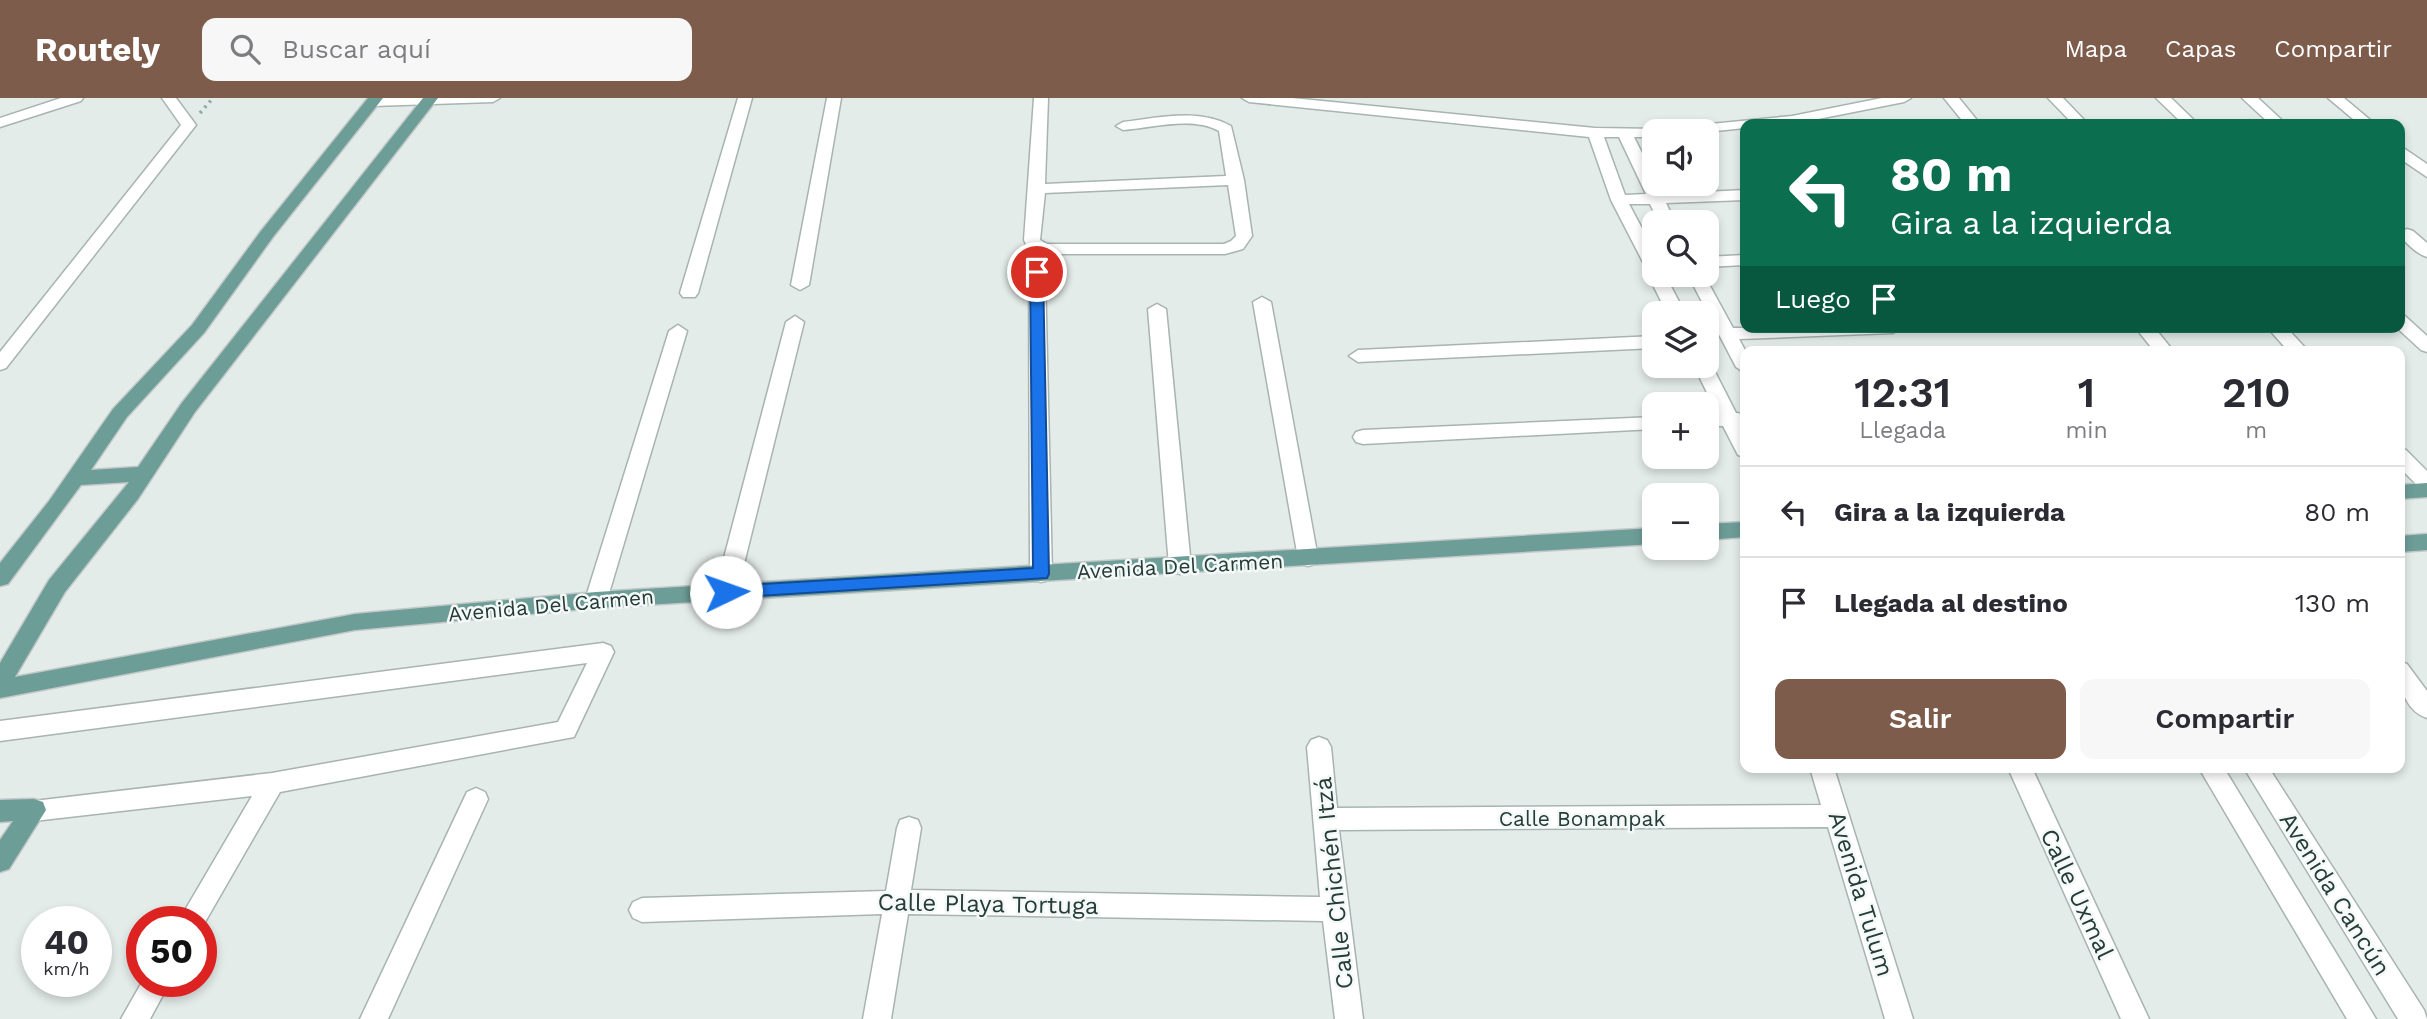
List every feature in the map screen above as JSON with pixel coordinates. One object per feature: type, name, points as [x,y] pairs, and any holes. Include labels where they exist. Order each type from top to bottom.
[{"type":"main road","points":[[0,578],[120,413],[198,329],[267,234],[374,100]]},
{"type":"main road","points":[[0,683],[57,586],[144,474],[188,408],[429,100]]},
{"type":"main road","points":[[75,478],[144,474]]},
{"type":"main road","points":[[2405,492],[2427,490]]},
{"type":"main road","points":[[1719,531],[1740,529]]},
{"type":"main road","name":"Avenida Del Carmen","points":[[0,690],[355,622],[596,600],[1642,537]]},
{"type":"main road","points":[[2405,544],[2427,542]]},
{"type":"main road","points":[[0,811],[34,810]]},
{"type":"main road","points":[[0,861],[34,810]]},
{"type":"street","points":[[0,123],[76,98]]},
{"type":"street","points":[[0,364],[189,125],[169,98]]},
{"type":"street","points":[[374,100],[494,98]]},
{"type":"street","points":[[689,293],[744,98]]},
{"type":"street","points":[[800,285],[834,98]]},
{"type":"street","points":[[1041,98],[1032,240],[1038,247],[1225,249],[1237,245],[1244,236],[1226,129],[1220,124],[1199,120],[1123,126]]},
{"type":"street","points":[[1249,98],[1595,134],[1642,133]]},
{"type":"street","points":[[1797,119],[1904,98]]},
{"type":"street","points":[[1951,98],[1969,119]]},
{"type":"street","points":[[2055,98],[2076,119]]},
{"type":"street","points":[[2163,98],[2186,119]]},
{"type":"street","points":[[2249,98],[2273,119]]},
{"type":"street","points":[[2335,98],[2362,119]]},
{"type":"street","points":[[1719,126],[1740,124]]},
{"type":"street","points":[[1595,134],[1619,200],[1642,245]]},
{"type":"street","points":[[1626,135],[1660,210]]},
{"type":"street","points":[[2405,155],[2427,172]]},
{"type":"street","points":[[1037,189],[1236,180]]},
{"type":"street","points":[[1619,200],[1740,195]]},
{"type":"street","points":[[2407,234],[2427,252]]},
{"type":"street","points":[[1719,261],[1740,260]]},
{"type":"street","points":[[1037,272],[1041,574]]},
{"type":"street","points":[[1703,287],[1740,357]]},
{"type":"street","points":[[1262,302],[1308,558]]},
{"type":"street","points":[[1157,309],[1180,566]]},
{"type":"street","points":[[726,592],[795,321]]},
{"type":"street","points":[[2405,326],[2427,346]]},
{"type":"street","points":[[596,600],[678,331]]},
{"type":"street","points":[[1728,334],[1752,333]]},
{"type":"street","points":[[2282,333],[2294,346]]},
{"type":"street","points":[[1358,356],[1642,343]]},
{"type":"street","points":[[1711,378],[1737,419],[1719,420]]},
{"type":"street","points":[[1363,438],[1642,424]]},
{"type":"street","points":[[2405,461],[2427,483]]},
{"type":"street","points":[[0,731],[603,652],[566,730],[272,783],[34,810]]},
{"type":"street","points":[[2405,678],[2427,709]]},
{"type":"street","name":"Calle Chichén Itzá","points":[[1319,747],[1334,909],[1349,1019]]},
{"type":"street","name":"Avenida Tulum","points":[[1824,773],[1899,1019]]},
{"type":"street","name":"Calle Uxmal","points":[[2022,773],[2135,1019]]},
{"type":"street","name":"Avenida Cancún","points":[[2214,773],[2362,1019]]},
{"type":"street","name":"Avenida Cancún","points":[[2259,773],[2414,1019]]},
{"type":"street","points":[[200,906],[272,783]]},
{"type":"street","points":[[374,1019],[476,799]]},
{"type":"street","name":"Calle Bonampak","points":[[1326,819],[1837,816]]},
{"type":"street","points":[[877,1019],[909,828]]},
{"type":"street","name":"Calle Playa Tortuga","points":[[642,910],[896,902],[1334,909]]},
{"type":"street","points":[[135,1019],[148,997]]},
{"type":"route","points":[[726,592],[1041,574],[1037,272]]}]
